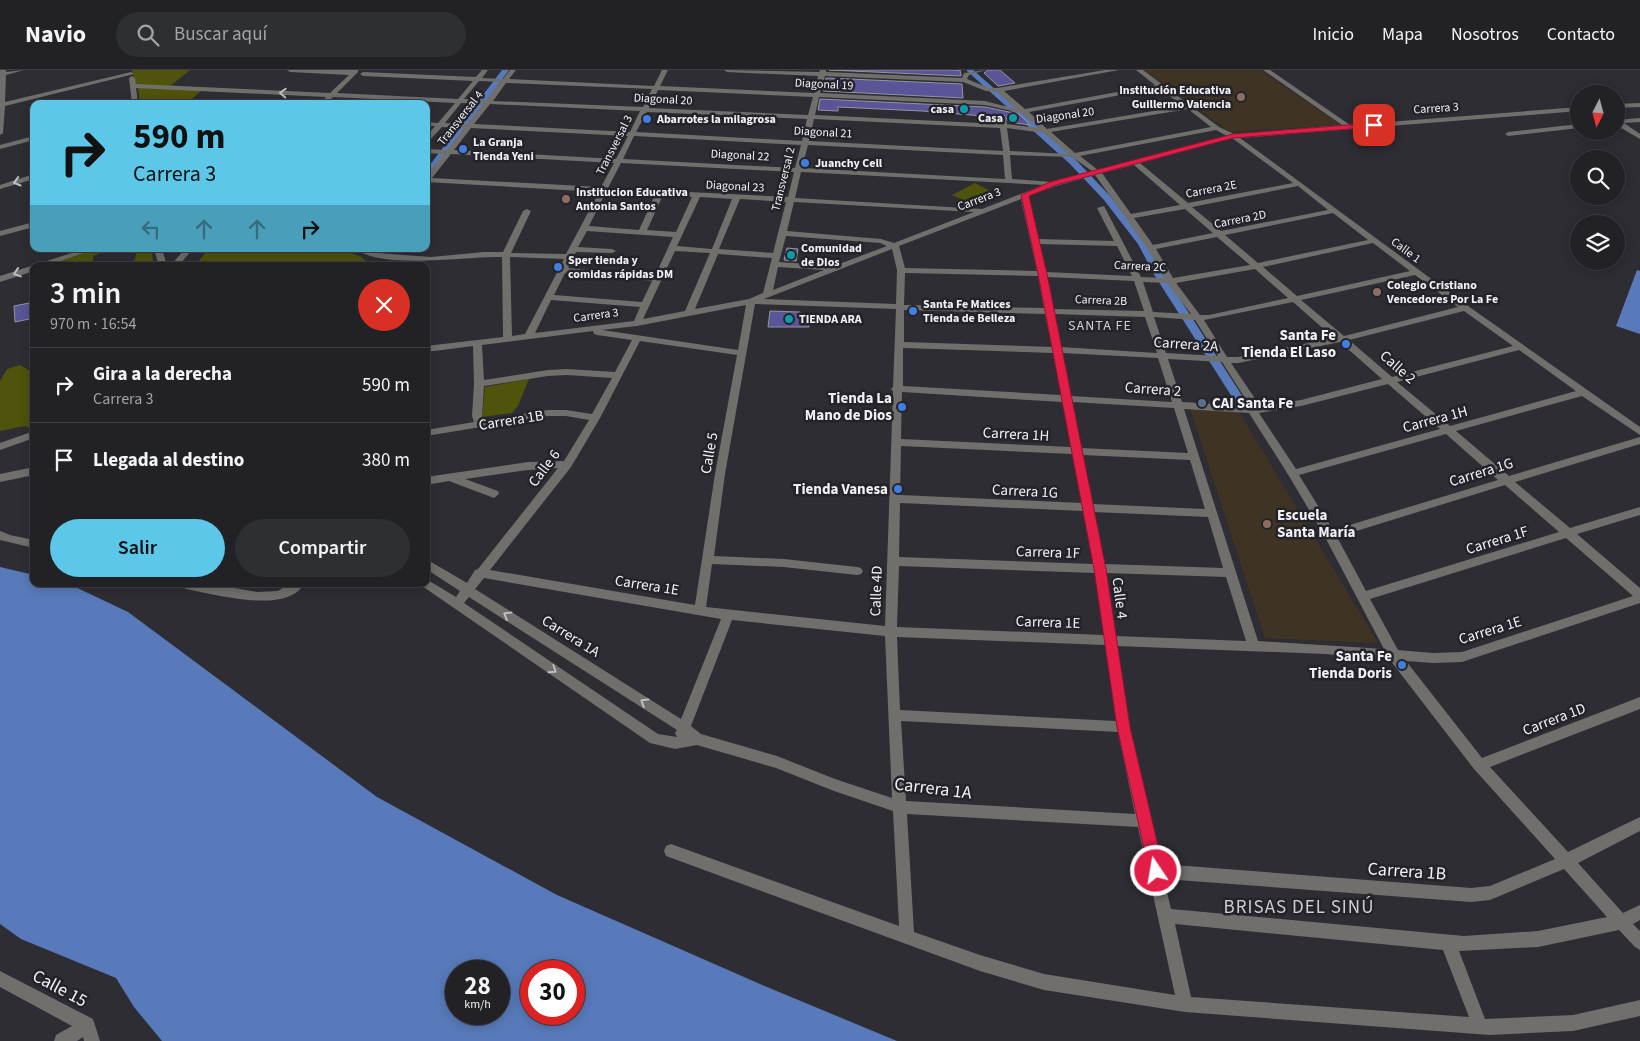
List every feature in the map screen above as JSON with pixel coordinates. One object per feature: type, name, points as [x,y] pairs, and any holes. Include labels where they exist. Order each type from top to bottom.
[{"type":"street","points":[[0,133],[2,73],[21,70]]},
{"type":"street","name":"Diagonal 19","points":[[290,70],[985,103],[1002,110],[1012,111],[1022,111],[1160,86]]},
{"type":"street","points":[[430,137],[485,70]]},
{"type":"street","name":"Transversal 4","points":[[430,174],[485,102],[513,70]]},
{"type":"street","name":"Transversal 3","points":[[528,337],[665,70]]},
{"type":"street","points":[[727,70],[822,72],[964,80],[988,90],[998,90],[1116,70]]},
{"type":"street","points":[[964,80],[969,72],[980,70]]},
{"type":"street","name":"Calle 1","points":[[1140,70],[1217,128],[1233,136],[1464,308],[1640,432]]},
{"type":"street","points":[[1266,70],[1349,127]]},
{"type":"street","points":[[1,105],[131,72],[135,100]]},
{"type":"street","points":[[326,100],[360,72]]},
{"type":"street","points":[[337,100],[360,72]]},
{"type":"street","name":"Transversal 2","points":[[767,295],[822,72]]},
{"type":"street","name":"Diagonal 20","points":[[134,86],[1004,126],[1042,131],[1189,107]]},
{"type":"street","points":[[998,90],[1042,131],[1095,173],[1150,248],[1169,280],[1224,360],[1251,410],[1293,473],[1330,535],[1394,655],[1479,765],[1640,942]]},
{"type":"street","points":[[1625,106],[1640,105]]},
{"type":"street","points":[[1002,110],[1009,181]]},
{"type":"street","name":"Carrera 3","points":[[430,349],[637,322],[752,301],[1053,184],[1233,136],[1570,110]]},
{"type":"street","points":[[1625,121],[1640,120]]},
{"type":"street","name":"Diagonal 21","points":[[430,124],[1072,156],[1217,128]]},
{"type":"street","points":[[1508,134],[1570,127]]},
{"type":"street","points":[[1625,128],[1640,137]]},
{"type":"street","points":[[0,147],[30,139]]},
{"type":"street","name":"Diagonal 22","points":[[430,151],[1053,184]]},
{"type":"street","name":"Calle 2","points":[[1135,162],[1450,430],[1640,596]]},
{"type":"street","points":[[0,187],[30,178]]},
{"type":"street","name":"Diagonal 23","points":[[430,180],[983,210]]},
{"type":"street","name":"Carrera 2E","points":[[1128,217],[1298,184]]},
{"type":"street","points":[[642,232],[660,193]]},
{"type":"street","points":[[637,322],[697,195]]},
{"type":"street","name":"Calle 4","points":[[1024,195],[1050,310],[1100,569],[1123,727],[1185,1004]]},
{"type":"street","points":[[689,313],[737,197]]},
{"type":"street","points":[[1101,208],[1138,279],[1254,647]]},
{"type":"street","points":[[508,339],[506,254],[527,211]]},
{"type":"street","name":"Carrera 2D","points":[[1150,248],[1333,211]]},
{"type":"street","points":[[0,234],[30,225]]},
{"type":"street","points":[[584,228],[679,235]]},
{"type":"street","points":[[781,233],[870,239],[895,246]]},
{"type":"street","points":[[1035,241],[1119,244]]},
{"type":"street","name":"Carrera 2C","points":[[901,270],[1188,280],[1373,241]]},
{"type":"street","name":"Calle 4D","points":[[895,246],[901,270],[900,346],[896,389],[891,632],[907,937]]},
{"type":"street","points":[[672,248],[715,251],[838,268]]},
{"type":"street","points":[[368,252],[376,255],[431,260],[472,255],[612,251]]},
{"type":"street","points":[[50,262],[82,252]]},
{"type":"street","points":[[178,262],[186,252]]},
{"type":"street","points":[[0,279],[30,269]]},
{"type":"street","points":[[562,270],[658,279]]},
{"type":"street","name":"Carrera 2B","points":[[752,301],[900,307],[1050,310],[1196,318],[1220,317],[1415,272]]},
{"type":"street","points":[[548,297],[646,305]]},
{"type":"street","name":"Calle 5","points":[[700,610],[720,474],[752,301]]},
{"type":"street","name":"Carrera 2A","points":[[900,346],[1057,350],[1224,360],[1261,356],[1343,339],[1464,308]]},
{"type":"street","points":[[581,330],[741,353]]},
{"type":"street","name":"Calle 6","points":[[456,605],[567,464],[595,418],[638,337]]},
{"type":"street","points":[[477,343],[479,384],[477,416],[480,424]]},
{"type":"street","name":"Carrera 2","points":[[896,389],[1251,410],[1301,403],[1521,347]]},
{"type":"street","points":[[479,384],[548,373],[567,372],[618,375]]},
{"type":"street","name":"Carrera 1H","points":[[1293,473],[1585,392]]},
{"type":"street","name":"Carrera 1B","points":[[430,432],[548,414],[566,413],[595,418]]},
{"type":"street","points":[[0,446],[30,435]]},
{"type":"street","name":"Carrera 1G","points":[[1330,535],[1640,440]]},
{"type":"street","name":"Carrera 1H","points":[[895,442],[1195,457]]},
{"type":"street","points":[[430,479],[534,465],[567,464]]},
{"type":"street","points":[[0,478],[30,472]]},
{"type":"street","points":[[449,477],[494,494]]},
{"type":"street","name":"Carrera 1G","points":[[895,499],[1212,513]]},
{"type":"street","name":"Carrera 1F","points":[[1363,596],[1640,511]]},
{"type":"street","points":[[0,535],[8,539],[30,543]]},
{"type":"street","points":[[708,560],[784,563],[857,571]]},
{"type":"street","name":"Carrera 1F","points":[[893,561],[1231,573]]},
{"type":"street","name":"Carrera 1A","points":[[430,566],[685,728],[697,739],[777,762],[834,785],[901,807],[1145,821]]},
{"type":"street","name":"Carrera 1E","points":[[479,574],[728,615],[891,632],[1254,647],[1433,658],[1462,657],[1640,596]]},
{"type":"street","points":[[202,587],[257,597],[280,595],[293,587]]},
{"type":"street","name":"Carrera 1A","points":[[430,587],[655,739],[676,743],[697,739]]},
{"type":"street","points":[[676,743],[685,728],[728,615]]},
{"type":"street","name":"Carrera 1D","points":[[1479,765],[1640,703]]},
{"type":"street","points":[[894,715],[1123,727]]},
{"type":"street","name":"Carrera 1B","points":[[1156,871],[1471,895],[1490,893],[1566,861],[1640,824]]},
{"type":"street","points":[[671,851],[980,963],[1044,982],[1185,1004],[1480,1026],[1573,1023],[1640,1008]]},
{"type":"street","points":[[1166,916],[1448,943],[1513,942],[1538,939],[1622,922],[1640,912]]},
{"type":"street","points":[[1448,943],[1480,1026]]},
{"type":"street","name":"Calle 15","points":[[0,979],[87,1025],[92,1041]]},
{"type":"street","points":[[62,1041],[87,1025]]},
{"type":"shaded area","points":[[132,70],[190,70],[169,87],[136,85]]},
{"type":"shaded area","name":"Institución Educativa Guillermo Valencia","points":[[1144,70],[1260,70],[1341,125],[1230,132]]},
{"type":"shaded area","points":[[138,87],[202,90],[191,100],[140,100]]},
{"type":"shaded area","points":[[975,183],[992,192],[969,203],[952,195]]},
{"type":"shaded area","points":[[74,252],[104,252],[93,256],[93,262],[54,262]]},
{"type":"shaded area","points":[[136,252],[152,252],[153,262],[130,262],[135,260]]},
{"type":"shaded area","points":[[206,252],[333,252],[350,253],[360,256],[366,261],[365,262],[198,262]]},
{"type":"shaded area","points":[[20,365],[30,371],[30,428],[25,426],[0,431],[0,381],[7,369]]},
{"type":"shaded area","points":[[529,379],[518,406],[512,413],[482,417],[485,387]]},
{"type":"shaded area","name":"Escuela Santa María","points":[[1190,409],[1238,410],[1378,643],[1265,638]]},
{"type":"water","points":[[1637,270],[1640,271],[1640,334],[1616,326]]},
{"type":"water","points":[[0,567],[30,574],[30,587],[75,587],[128,612],[377,797],[557,895],[767,987],[897,1041],[162,1041],[134,1007],[116,978],[21,939],[0,924]]},
{"type":"building","points":[[829,70],[960,70],[961,76]]},
{"type":"building","points":[[988,70],[1000,70],[1015,83],[998,86],[984,73]]},
{"type":"building","points":[[826,78],[962,84],[963,98],[823,91]]},
{"type":"building","points":[[820,99],[985,107],[1019,114],[1030,125],[1009,122],[1004,115],[999,117],[998,122],[983,121],[983,116],[922,111],[838,107],[838,111],[818,110]]},
{"type":"building","name":"Comunidad de DIos","points":[[787,248],[798,249],[796,261],[784,260]]},
{"type":"building","points":[[30,303],[30,319],[15,322],[14,306]]},
{"type":"building","name":"TIENDA ARA","points":[[770,311],[800,312],[800,316],[809,316],[809,327],[768,327]]},
{"type":"waterway","points":[[430,171],[506,70]]},
{"type":"waterway","points":[[969,70],[1073,162],[1107,198],[1142,243],[1160,276],[1245,408]]},
{"type":"place","name":"Institución Educativa Guillermo Valencia","points":[[1241,97]]},
{"type":"place","name":"casa","points":[[964,109]]},
{"type":"place","name":"Casa","points":[[1013,118]]},
{"type":"place","name":"Abarrotes la milagrosa","points":[[647,119]]},
{"type":"place","name":"La Granja Tienda Yeni","points":[[463,149]]},
{"type":"place","name":"Juanchy Cell","points":[[805,163]]},
{"type":"place","name":"Institucion Educativa Antonia Santos","points":[[566,199]]},
{"type":"place","name":"Comunidad de DIos","points":[[791,255]]},
{"type":"place","name":"Sper tienda y comidas rápidas DM","points":[[558,267]]},
{"type":"place","name":"Colegio Cristiano Vencedores Por La Fe","points":[[1377,292]]},
{"type":"place","name":"Santa Fe Matices Tienda de Belleza","points":[[913,311]]},
{"type":"place","name":"TIENDA ARA","points":[[789,319]]},
{"type":"place","name":"Santa Fe Tienda El Laso","points":[[1346,344]]},
{"type":"place","name":"CAI Santa Fe","points":[[1202,403]]},
{"type":"place","name":"Tienda La Mano de Dios","points":[[902,407]]},
{"type":"place","name":"Tienda Vanesa","points":[[898,489]]},
{"type":"place","name":"Escuela Santa María","points":[[1267,524]]},
{"type":"place","name":"Santa Fe Tienda Doris","points":[[1402,665]]},
{"type":"district","name":"SANTA FE","points":[[1100,325]]},
{"type":"district","name":"BRISAS DEL SINÚ","points":[[1299,906]]},
{"type":"route","points":[[1156,871],[1123,727],[1100,569],[1042,274],[1024,195],[1053,184],[1233,136],[1374,125]]}]
